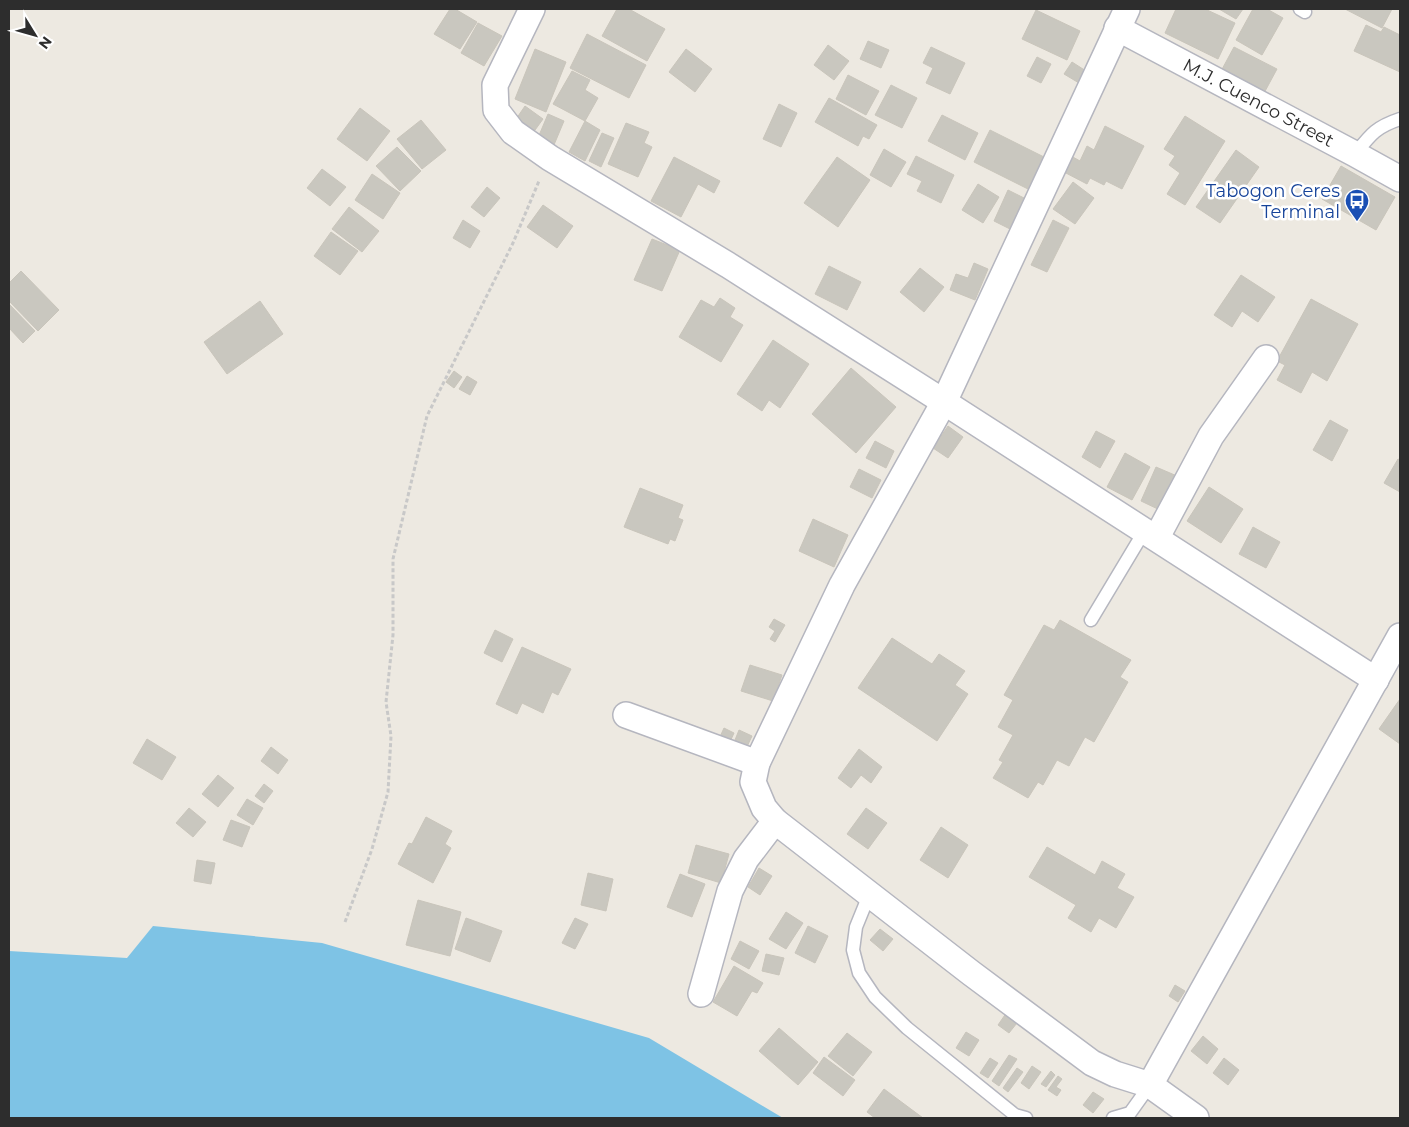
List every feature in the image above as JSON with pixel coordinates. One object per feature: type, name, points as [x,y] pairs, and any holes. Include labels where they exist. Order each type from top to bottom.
[{"type":"street","points":[[532,9],[495,85],[496,110],[513,132],[550,158],[728,265],[944,402],[1376,680]]},
{"type":"street","points":[[1122,18],[944,402],[842,585],[757,762],[754,782],[764,808],[775,822],[869,895],[1092,1063],[1114,1074],[1150,1085],[1196,1118]]},
{"type":"street","name":"M.J. Cuenco Street","points":[[1122,18],[1400,179]]},
{"type":"street","points":[[1151,534],[1211,436],[1266,358]]},
{"type":"street","points":[[1150,1085],[1400,636]]},
{"type":"street","points":[[626,715],[757,762]]},
{"type":"street","points":[[701,994],[730,891],[746,858],[775,822]]},
{"type":"lane","points":[[1355,154],[1382,124],[1400,118]]},
{"type":"lane","points":[[1091,620],[1151,534]]},
{"type":"lane","points":[[869,895],[856,927],[853,950],[859,973],[875,997],[907,1028],[1015,1115],[1026,1118]]},
{"type":"lane","points":[[1113,1118],[1130,1113],[1150,1085]]},
{"type":"path","points":[[345,922],[372,849],[388,792],[391,736],[386,702],[392,635],[393,559],[427,416],[513,242],[550,158]]},
{"type":"water","points":[[153,926],[322,943],[649,1038],[783,1118],[9,1118],[9,951],[127,958]]},
{"type":"building","points":[[450,9],[455,9],[477,22],[460,49],[434,34]]},
{"type":"building","points":[[617,9],[629,9],[665,29],[647,61],[602,36]]},
{"type":"building","points":[[1176,9],[1205,9],[1235,23],[1218,59],[1165,33]]},
{"type":"building","points":[[1219,9],[1243,9],[1236,19]]},
{"type":"building","points":[[1253,9],[1267,9],[1283,18],[1262,55],[1236,40]]},
{"type":"building","points":[[1345,9],[1392,9],[1382,28]]},
{"type":"building","points":[[1036,10],[1080,31],[1067,60],[1022,39]]},
{"type":"building","points":[[478,23],[502,36],[484,66],[461,53]]},
{"type":"building","points":[[1366,25],[1381,32],[1384,27],[1400,35],[1400,72],[1354,51]]},
{"type":"building","points":[[587,34],[646,65],[629,98],[570,68]]},
{"type":"building","points":[[868,41],[889,50],[881,68],[860,59]]},
{"type":"building","points":[[828,45],[849,61],[834,80],[814,65]]},
{"type":"building","points":[[931,47],[965,63],[950,94],[926,83],[933,68],[923,63]]},
{"type":"building","points":[[1234,47],[1277,69],[1263,95],[1220,73]]},
{"type":"building","points":[[535,49],[566,62],[546,112],[515,99]]},
{"type":"building","points":[[686,49],[712,69],[695,92],[669,72]]},
{"type":"building","points":[[1037,57],[1051,64],[1041,83],[1027,76]]},
{"type":"building","points":[[1072,62],[1086,71],[1079,83],[1064,74]]},
{"type":"building","points":[[572,71],[590,80],[585,90],[598,98],[585,121],[553,104]]},
{"type":"building","points":[[848,75],[879,91],[866,115],[836,99]]},
{"type":"building","points":[[891,85],[917,98],[902,128],[875,115]]},
{"type":"building","points":[[829,98],[877,125],[869,139],[863,136],[858,146],[815,122]]},
{"type":"building","points":[[779,104],[797,113],[781,147],[763,139]]},
{"type":"building","points":[[525,106],[543,119],[530,137],[512,125]]},
{"type":"building","points":[[360,108],[390,131],[367,161],[337,139]]},
{"type":"building","points":[[548,114],[564,121],[551,152],[535,145]]},
{"type":"building","points":[[942,115],[978,133],[965,160],[928,141]]},
{"type":"building","points":[[1185,116],[1225,141],[1185,205],[1167,194],[1180,173],[1169,165],[1175,156],[1164,149]]},
{"type":"building","points":[[421,120],[446,150],[422,169],[397,139]]},
{"type":"building","points":[[585,121],[600,130],[585,161],[569,152]]},
{"type":"building","points":[[626,123],[649,132],[644,143],[652,147],[638,177],[608,164]]},
{"type":"building","points":[[1105,126],[1144,146],[1122,189],[1106,181],[1104,185],[1090,178],[1087,184],[1064,172],[1071,156],[1080,161],[1087,146],[1094,150]]},
{"type":"building","points":[[990,130],[1044,157],[1028,189],[974,162]]},
{"type":"building","points":[[602,133],[614,138],[601,167],[589,161]]},
{"type":"building","points":[[397,147],[421,171],[400,191],[376,166]]},
{"type":"building","points":[[884,149],[906,162],[891,187],[870,175]]},
{"type":"building","points":[[1236,150],[1259,167],[1220,223],[1196,207]]},
{"type":"building","points":[[916,156],[954,175],[941,203],[917,191],[922,181],[907,174]]},
{"type":"building","points":[[674,157],[720,181],[714,193],[698,184],[681,217],[651,201]]},
{"type":"building","points":[[837,157],[870,180],[838,227],[804,203]]},
{"type":"building","points":[[1341,166],[1395,197],[1376,230],[1322,199]]},
{"type":"building","points":[[322,169],[346,187],[330,206],[307,188]]},
{"type":"building","points":[[372,174],[400,193],[383,219],[355,200]]},
{"type":"building","points":[[1073,182],[1094,198],[1075,224],[1053,209]]},
{"type":"building","points":[[978,184],[999,197],[983,223],[962,210]]},
{"type":"building","points":[[487,187],[500,198],[484,217],[471,207]]},
{"type":"building","points":[[1008,190],[1024,198],[1010,229],[994,221]]},
{"type":"building","points":[[543,205],[573,226],[557,248],[527,227]]},
{"type":"building","points":[[349,207],[379,231],[362,252],[332,229]]},
{"type":"building","points":[[463,220],[480,231],[470,248],[453,238]]},
{"type":"building","points":[[1053,220],[1069,228],[1047,272],[1031,265]]},
{"type":"building","points":[[331,232],[358,251],[340,275],[314,256]]},
{"type":"building","points":[[652,239],[680,250],[662,291],[634,280]]},
{"type":"building","points":[[974,263],[988,269],[975,300],[950,290],[956,274],[968,278]]},
{"type":"building","points":[[829,266],[861,282],[847,310],[815,294]]},
{"type":"building","points":[[920,268],[944,287],[924,312],[900,292]]},
{"type":"building","points":[[21,271],[59,310],[38,331],[9,301],[9,283]]},
{"type":"building","points":[[1241,275],[1275,297],[1258,322],[1242,311],[1232,327],[1214,315]]},
{"type":"building","points":[[720,298],[735,308],[730,317],[743,325],[721,362],[679,337],[701,300],[714,307]]},
{"type":"building","points":[[1311,299],[1358,324],[1327,381],[1312,372],[1301,393],[1277,380],[1285,365],[1277,361]]},
{"type":"building","points":[[260,301],[283,334],[227,374],[204,342]]},
{"type":"building","points":[[9,304],[35,331],[23,343],[9,328]]},
{"type":"building","points":[[773,340],[809,364],[780,408],[769,400],[762,411],[737,394]]},
{"type":"building","points":[[851,368],[896,407],[856,453],[812,414]]},
{"type":"building","points":[[454,371],[462,377],[454,388],[446,382]]},
{"type":"building","points":[[467,376],[477,382],[470,395],[459,389]]},
{"type":"building","points":[[1330,420],[1348,430],[1332,461],[1313,450]]},
{"type":"building","points":[[948,426],[963,437],[948,458],[933,448]]},
{"type":"building","points":[[1096,431],[1115,441],[1100,468],[1082,457]]},
{"type":"building","points":[[875,441],[894,451],[886,468],[866,458]]},
{"type":"building","points":[[1125,453],[1150,467],[1132,500],[1107,487]]},
{"type":"building","points":[[1398,459],[1400,460],[1400,492],[1384,483]]},
{"type":"building","points":[[1156,467],[1177,476],[1162,511],[1141,501]]},
{"type":"building","points":[[859,469],[881,480],[872,498],[850,487]]},
{"type":"building","points":[[1209,487],[1243,509],[1221,543],[1187,521]]},
{"type":"building","points":[[640,488],[683,505],[678,518],[683,520],[675,541],[670,539],[668,544],[624,527]]},
{"type":"building","points":[[813,519],[848,535],[834,567],[799,551]]},
{"type":"building","points":[[1253,527],[1280,542],[1266,568],[1239,554]]},
{"type":"building","points":[[774,619],[785,625],[775,642],[770,639],[775,631],[769,627]]},
{"type":"building","points":[[1060,620],[1131,660],[1120,677],[1128,682],[1094,742],[1085,737],[1069,766],[1057,760],[1043,785],[1038,782],[1028,798],[993,778],[1003,762],[999,760],[1013,735],[998,727],[1013,700],[1004,695],[1044,625],[1054,630]]},
{"type":"building","points":[[495,630],[513,639],[502,662],[484,653]]},
{"type":"building","points":[[892,638],[932,664],[939,654],[965,671],[955,685],[968,694],[937,741],[858,688]]},
{"type":"building","points":[[522,647],[571,669],[558,695],[552,692],[543,713],[522,703],[517,714],[496,704]]},
{"type":"building","points":[[750,665],[782,675],[773,701],[741,691]]},
{"type":"building","points":[[1400,699],[1400,744],[1379,729]]},
{"type":"building","points":[[724,728],[734,733],[729,744],[719,739]]},
{"type":"building","points":[[739,730],[752,736],[745,751],[733,745]]},
{"type":"building","points":[[147,739],[176,757],[162,780],[133,763]]},
{"type":"building","points":[[271,747],[288,760],[278,774],[261,761]]},
{"type":"building","points":[[859,749],[882,767],[871,783],[861,775],[851,788],[838,778]]},
{"type":"building","points":[[218,775],[234,788],[218,807],[202,794]]},
{"type":"building","points":[[264,784],[273,791],[264,803],[255,796]]},
{"type":"building","points":[[247,799],[263,808],[253,825],[237,815]]},
{"type":"building","points":[[189,808],[206,822],[193,837],[176,823]]},
{"type":"building","points":[[866,808],[887,823],[868,849],[847,834]]},
{"type":"building","points":[[426,817],[452,831],[445,844],[451,848],[433,883],[398,864],[409,843],[412,844]]},
{"type":"building","points":[[231,820],[250,827],[242,847],[223,840]]},
{"type":"building","points":[[941,827],[968,845],[948,878],[920,860]]},
{"type":"building","points":[[696,845],[729,854],[721,883],[688,873]]},
{"type":"building","points":[[1047,847],[1095,875],[1102,861],[1125,874],[1117,888],[1134,897],[1116,928],[1099,918],[1091,932],[1068,918],[1076,905],[1029,877]]},
{"type":"building","points":[[197,860],[215,863],[211,884],[194,881]]},
{"type":"building","points":[[759,868],[772,876],[760,895],[748,887]]},
{"type":"building","points":[[588,873],[613,879],[606,911],[581,905]]},
{"type":"building","points":[[680,874],[705,884],[692,917],[667,907]]},
{"type":"building","points":[[418,900],[461,912],[450,956],[406,945]]},
{"type":"building","points":[[786,912],[803,923],[786,949],[769,939]]},
{"type":"building","points":[[466,918],[502,931],[490,962],[455,949]]},
{"type":"building","points":[[575,918],[588,924],[575,949],[562,943]]},
{"type":"building","points":[[808,926],[828,936],[815,963],[795,953]]},
{"type":"building","points":[[880,929],[893,939],[883,951],[870,940]]},
{"type":"building","points":[[740,941],[759,951],[749,969],[731,959]]},
{"type":"building","points":[[766,954],[784,958],[779,975],[762,971]]},
{"type":"building","points":[[734,966],[763,983],[757,993],[752,991],[737,1016],[713,1002]]},
{"type":"building","points":[[1175,985],[1185,991],[1178,1002],[1169,996]]},
{"type":"building","points":[[1009,1009],[1021,1018],[1009,1033],[998,1025]]},
{"type":"building","points":[[779,1028],[818,1062],[798,1085],[759,1051]]},
{"type":"building","points":[[966,1032],[979,1040],[969,1056],[956,1048]]},
{"type":"building","points":[[847,1033],[872,1052],[853,1076],[828,1056]]},
{"type":"building","points":[[1203,1036],[1218,1049],[1207,1064],[1191,1051]]},
{"type":"building","points":[[1009,1055],[1017,1059],[999,1086],[992,1081]]},
{"type":"building","points":[[824,1057],[855,1080],[843,1096],[813,1073]]},
{"type":"building","points":[[990,1058],[998,1063],[988,1078],[980,1073]]},
{"type":"building","points":[[1224,1058],[1239,1070],[1228,1085],[1213,1073]]},
{"type":"building","points":[[1032,1066],[1041,1072],[1029,1089],[1021,1083]]},
{"type":"building","points":[[1017,1068],[1023,1072],[1008,1092],[1003,1088]]},
{"type":"building","points":[[1051,1071],[1055,1075],[1046,1087],[1041,1084]]},
{"type":"building","points":[[1058,1076],[1062,1079],[1056,1087],[1061,1090],[1057,1096],[1048,1090]]},
{"type":"building","points":[[884,1089],[923,1118],[875,1118],[867,1112]]},
{"type":"building","points":[[1093,1092],[1104,1099],[1093,1113],[1083,1105]]},
{"type":"place","name":"Tabogon Ceres Terminal","points":[[1357,222]]}]
